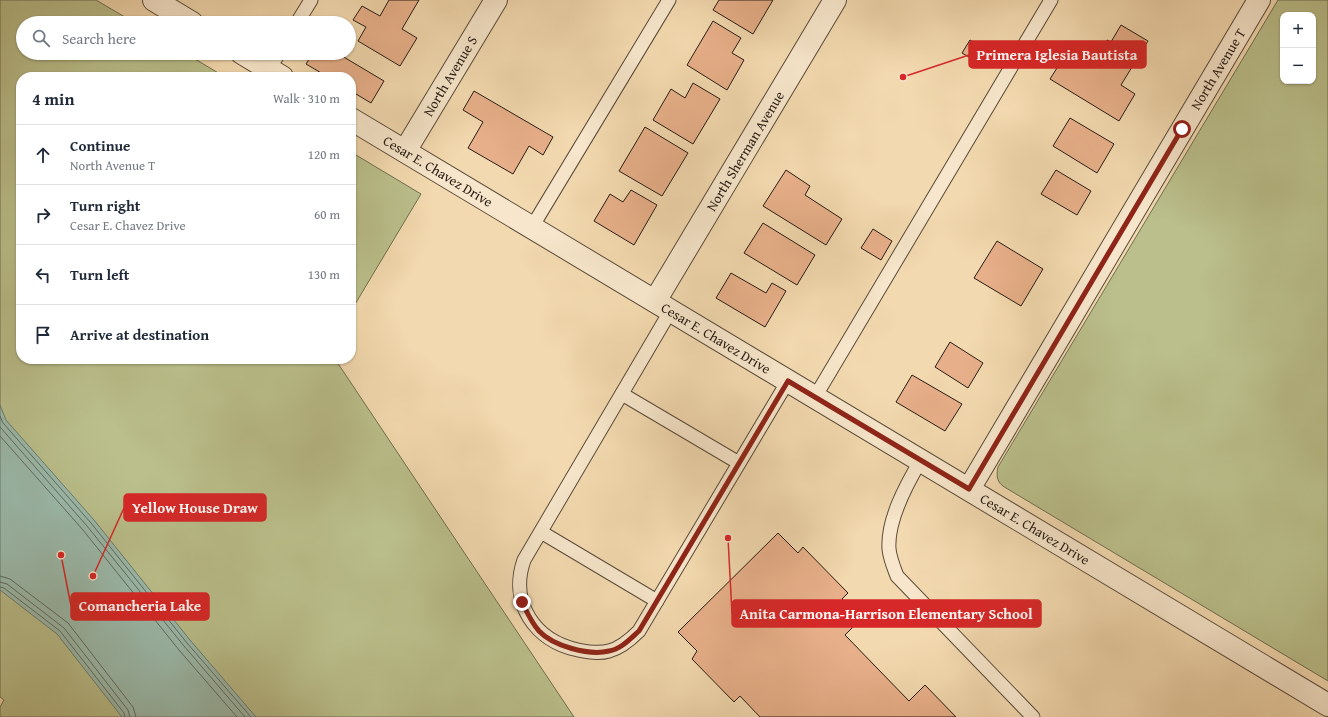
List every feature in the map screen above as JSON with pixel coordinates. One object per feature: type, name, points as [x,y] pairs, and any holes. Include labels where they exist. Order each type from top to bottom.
[{"type":"street","points":[[154,0],[180,16]]},
{"type":"street","name":"North Avenue S","points":[[405,151],[496,0]]},
{"type":"street","name":"North Sherman Avenue","points":[[663,306],[835,0]]},
{"type":"street","name":"North Avenue T","points":[[969,489],[1259,0]]},
{"type":"street","points":[[261,60],[277,66]]},
{"type":"street","name":"Cesar E. Chavez Drive","points":[[356,122],[1328,705]]},
{"type":"lane","points":[[301,16],[311,0]]},
{"type":"lane","points":[[532,227],[669,0]]},
{"type":"lane","points":[[815,397],[1052,0]]},
{"type":"lane","points":[[663,306],[622,394],[524,560],[519,591],[531,620],[540,632],[557,643],[586,652],[600,653],[610,651],[621,646],[639,631],[788,381]]},
{"type":"lane","points":[[622,394],[739,463]]},
{"type":"lane","points":[[921,460],[904,488],[889,536],[889,551],[897,576],[1033,717]]},
{"type":"lane","points":[[541,532],[657,601]]},
{"type":"green space","points":[[0,0],[96,0],[123,16],[16,16],[16,60],[197,60],[217,72],[16,72],[16,364],[338,364],[574,717],[0,717],[0,707],[4,700],[0,697]]},
{"type":"green space","points":[[1278,0],[1328,0],[1328,681],[1003,486],[998,479],[998,467]]},
{"type":"green space","points":[[356,155],[421,194],[356,303]]},
{"type":"water","points":[[0,405],[6,420],[94,520],[190,640],[256,717],[122,717],[57,634],[0,590]]},
{"type":"building","points":[[389,0],[419,0],[402,29],[417,38],[400,66],[358,41],[366,27],[356,22],[356,16],[362,6],[380,16]]},
{"type":"building","points":[[719,0],[773,0],[753,34],[713,10]]},
{"type":"building","points":[[713,21],[741,38],[732,53],[744,60],[727,90],[687,65]]},
{"type":"building","points":[[1121,25],[1148,41],[1121,85],[1135,94],[1119,121],[1050,79],[1071,46],[1088,56],[1090,53],[1097,57],[1107,40],[1111,42]]},
{"type":"building","points":[[970,40],[989,51],[981,64],[962,53]]},
{"type":"building","points":[[309,60],[349,60],[384,81],[371,103],[356,94],[356,72],[320,72],[306,64]]},
{"type":"building","points":[[693,83],[720,99],[693,144],[653,120],[671,89],[685,98]]},
{"type":"building","points":[[474,91],[553,137],[543,155],[529,146],[513,174],[468,148],[483,122],[463,110]]},
{"type":"building","points":[[1070,118],[1114,144],[1097,173],[1053,146]]},
{"type":"building","points":[[645,127],[688,153],[662,196],[619,171]]},
{"type":"building","points":[[786,170],[810,186],[805,195],[842,219],[826,245],[763,206]]},
{"type":"building","points":[[1056,170],[1091,191],[1077,215],[1041,194]]},
{"type":"building","points":[[631,190],[657,205],[634,245],[594,221],[610,194],[623,202]]},
{"type":"building","points":[[763,223],[815,255],[797,285],[744,253]]},
{"type":"building","points":[[873,229],[892,241],[881,260],[861,248]]},
{"type":"building","points":[[997,241],[1043,269],[1021,306],[974,278]]},
{"type":"building","points":[[731,273],[766,293],[772,283],[786,291],[765,327],[716,298]]},
{"type":"building","points":[[950,342],[983,363],[968,388],[935,367]]},
{"type":"building","points":[[912,375],[962,404],[945,431],[896,402]]},
{"type":"building","points":[[778,533],[798,553],[803,547],[848,593],[842,599],[861,619],[845,635],[909,701],[925,685],[956,717],[760,717],[740,696],[734,702],[692,659],[697,651],[678,632]]},
{"type":"place","name":"Primera Iglesia Bautista","points":[[903,77]]},
{"type":"place","name":"Anita Carmona-Harrison Elementary School","points":[[728,538]]},
{"type":"place","name":"Comancheria Lake","points":[[61,555]]},
{"type":"place","name":"Yellow House Draw","points":[[93,576]]},
{"type":"route","points":[[522,602],[531,620],[540,632],[557,643],[570,648],[586,652],[600,653],[610,651],[631,639],[639,631],[788,381],[969,489],[1182,129]]}]
